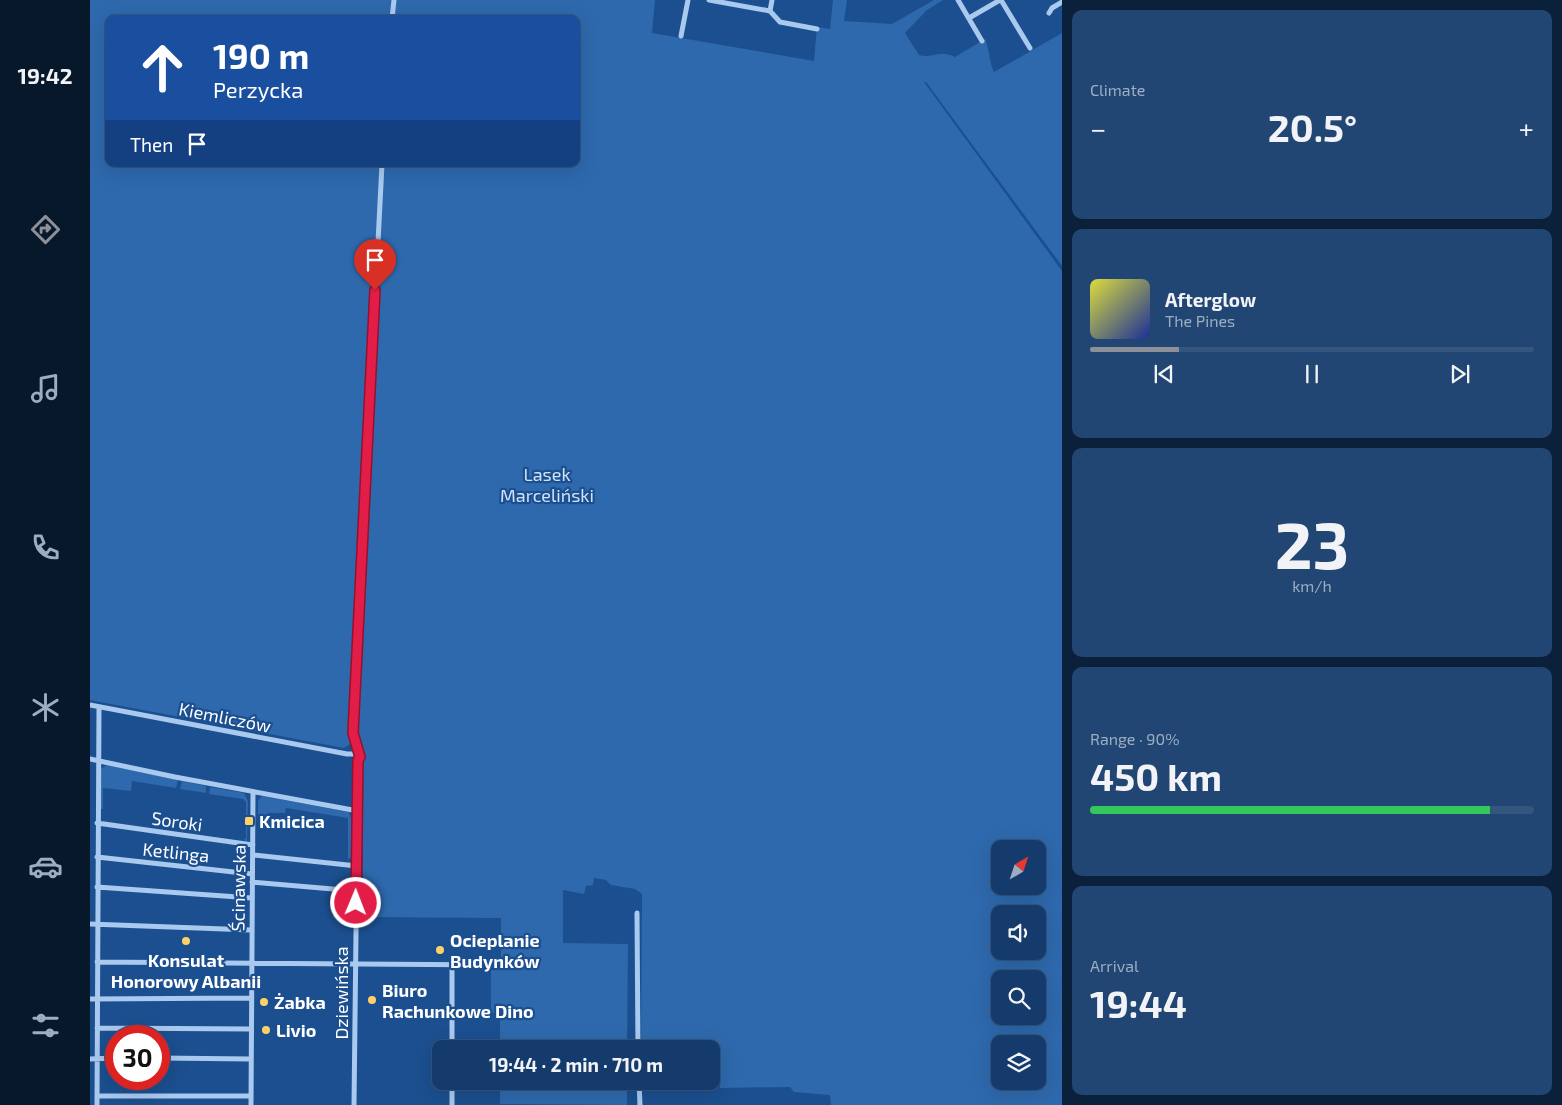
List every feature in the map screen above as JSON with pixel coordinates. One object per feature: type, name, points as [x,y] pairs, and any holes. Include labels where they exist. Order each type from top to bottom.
[{"type":"street","points":[[392,15],[394,0]]},
{"type":"street","points":[[681,36],[688,0]]},
{"type":"street","points":[[709,0],[770,11],[780,22],[817,29]]},
{"type":"street","points":[[770,11],[772,0]]},
{"type":"street","points":[[958,0],[982,41]]},
{"type":"street","points":[[969,18],[1001,0],[1030,48]]},
{"type":"street","points":[[1049,13],[1052,8],[1062,2]]},
{"type":"street","points":[[358,760],[354,754],[353,733],[382,167]]},
{"type":"street","name":"Kiemliczów","points":[[90,705],[354,754]]},
{"type":"street","points":[[96,1105],[97,998],[95,965],[97,887],[95,861],[99,707]]},
{"type":"street","name":"Dziewińska","points":[[354,742],[360,757],[358,760],[354,1105]]},
{"type":"street","points":[[90,759],[358,811]]},
{"type":"street","points":[[90,790],[97,790]]},
{"type":"street","name":"Ścinawska","points":[[251,1105],[253,792]]},
{"type":"street","name":"Soroki","points":[[97,823],[253,845]]},
{"type":"street","points":[[253,855],[357,866]]},
{"type":"street","name":"Ketlinga","points":[[95,861],[252,874]]},
{"type":"street","points":[[252,882],[356,891]]},
{"type":"street","points":[[97,887],[252,898]]},
{"type":"street","points":[[637,913],[638,1040]]},
{"type":"street","points":[[90,924],[251,930]]},
{"type":"street","points":[[95,965],[251,963],[499,965]]},
{"type":"street","points":[[452,964],[452,1040]]},
{"type":"street","points":[[90,999],[251,998]]},
{"type":"street","points":[[97,1028],[251,1029]]},
{"type":"street","points":[[90,1059],[105,1058]]},
{"type":"street","points":[[170,1058],[251,1059]]},
{"type":"street","points":[[452,1090],[452,1105]]},
{"type":"street","points":[[639,1090],[640,1105]]},
{"type":"street","points":[[96,1096],[251,1096]]},
{"type":"green space","name":"Lasek Marceliński","points":[[90,0],[655,0],[652,33],[814,61],[817,27],[830,29],[833,0],[847,0],[844,21],[892,24],[934,0],[943,0],[927,10],[905,33],[919,55],[945,54],[955,57],[985,39],[994,72],[1062,33],[1062,266],[926,82],[924,82],[1062,271],[1062,1105],[831,1105],[830,1095],[794,1092],[790,1087],[720,1088],[720,1040],[641,1040],[642,894],[635,889],[611,885],[606,880],[594,878],[593,885],[586,886],[584,894],[563,890],[563,943],[628,944],[627,1040],[500,1040],[500,1013],[491,1013],[491,970],[501,970],[501,918],[363,917],[363,756],[359,745],[350,744],[344,748],[90,700]]},
{"type":"green space","points":[[107,765],[178,780],[176,788],[132,781],[131,791],[103,788],[103,809],[101,809],[101,769]]},
{"type":"green space","points":[[182,781],[206,786],[206,793],[180,789]]},
{"type":"green space","points":[[210,787],[244,793],[248,801],[247,841],[244,840],[246,838],[246,802],[243,799],[209,794]]},
{"type":"green space","points":[[262,796],[349,812],[351,818],[351,858],[348,859],[348,818],[286,808],[285,813],[268,813],[267,817],[258,815],[258,801]]},
{"type":"green space","points":[[500,1090],[627,1090],[627,1105],[500,1104]]},
{"type":"place","name":"Kmicica","points":[[249,821]]},
{"type":"place","name":"Konsulat Honorowy Albanii","points":[[186,941]]},
{"type":"place","name":"Ocieplanie Budynków","points":[[440,950]]},
{"type":"place","name":"Biuro Rachunkowe Dino","points":[[372,1000]]},
{"type":"place","name":"Żabka","points":[[264,1002]]},
{"type":"place","name":"Livio","points":[[266,1030]]},
{"type":"route","points":[[356,903],[358,760],[360,757],[354,742],[353,733],[375,290]]}]
